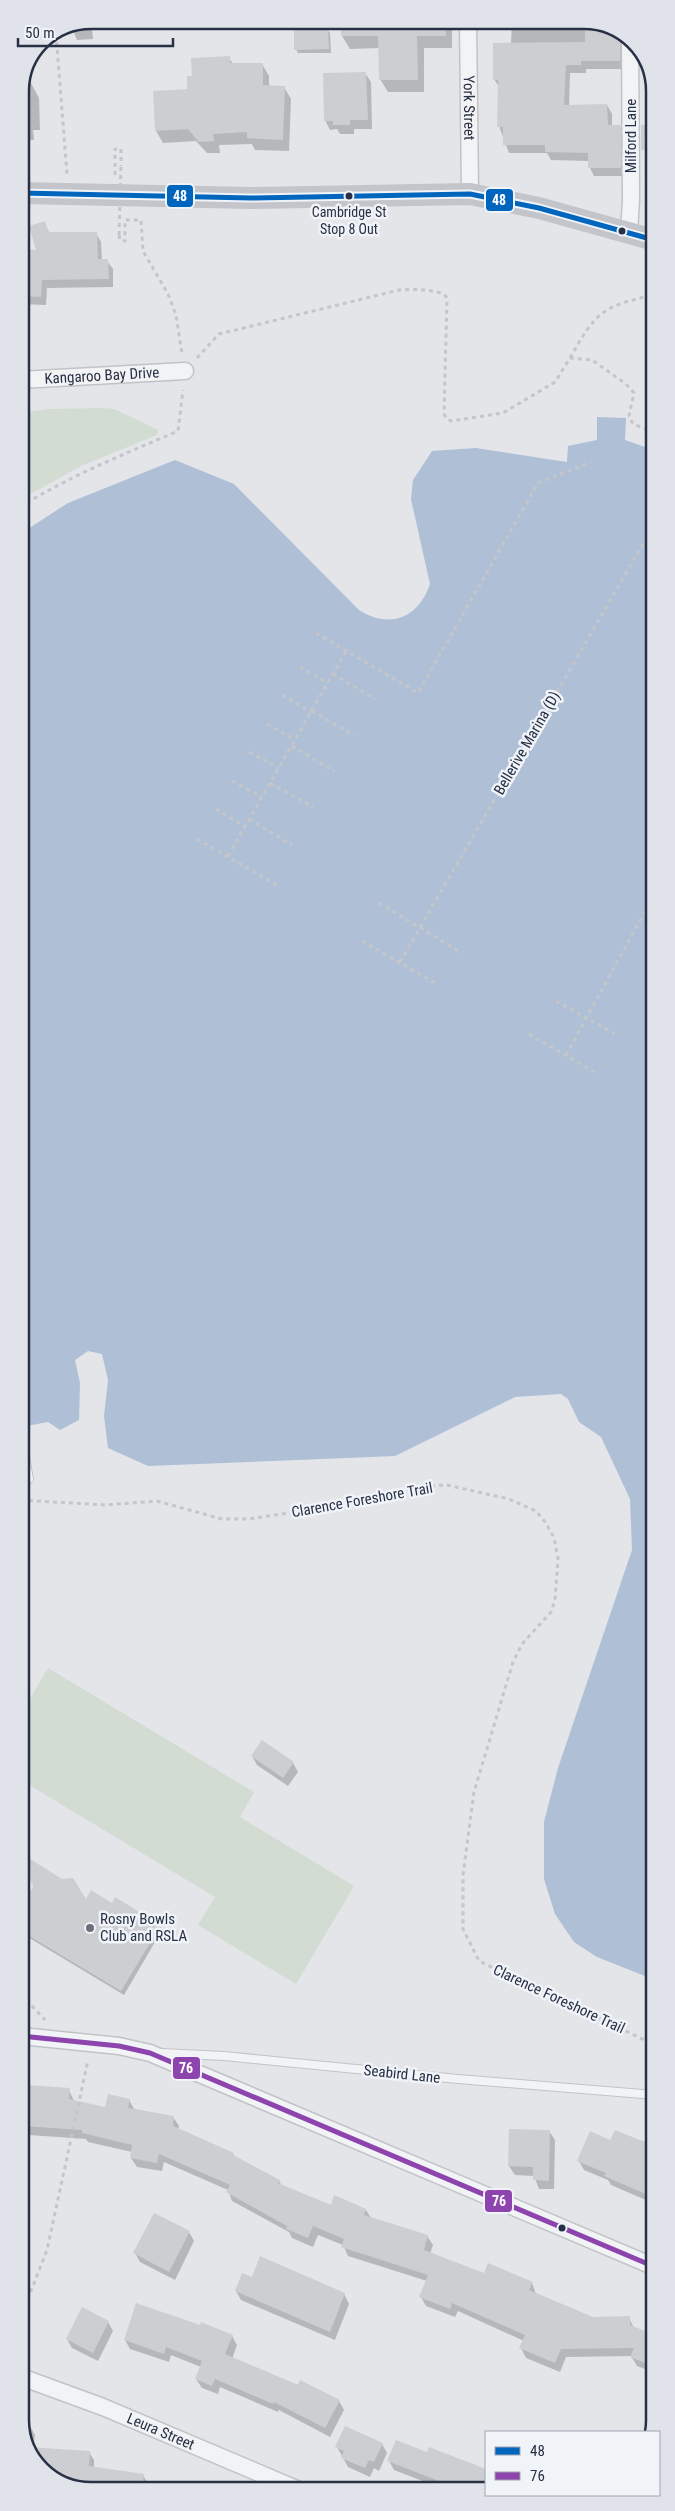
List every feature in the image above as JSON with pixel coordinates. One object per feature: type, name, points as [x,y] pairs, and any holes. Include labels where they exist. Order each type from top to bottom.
[{"type":"main road","points":[[29,193],[251,198],[470,194],[539,208],[646,238]]},
{"type":"street","name":"York Street","points":[[468,29],[470,194]]},
{"type":"street","name":"Milford Lane","points":[[629,234],[631,199],[630,50]]},
{"type":"street","name":"Kangaroo Bay Drive","points":[[29,380],[185,371]]},
{"type":"street","points":[[29,2037],[92,2043],[150,2053],[646,2263]]},
{"type":"street","name":"Leura Street","points":[[29,2380],[103,2407],[280,2482]]},
{"type":"lane","name":"Seabird Lane","points":[[150,2053],[180,2052],[458,2079],[646,2094]]},
{"type":"path","points":[[56,39],[69,194]]},
{"type":"path","points":[[29,501],[48,489],[90,468],[178,431],[185,371],[176,315],[168,294],[143,251],[141,220],[125,220],[126,241],[120,240],[122,149],[115,149],[115,172]]},
{"type":"path","points":[[185,371],[219,334],[398,290],[418,289],[444,294],[447,298],[444,414],[447,419],[451,421],[503,413],[555,382],[589,324],[598,314],[617,304],[646,296]]},
{"type":"path","points":[[570,358],[592,360],[626,384],[634,393],[630,416],[633,424],[646,429]]},
{"type":"path","points":[[316,633],[418,693],[538,483],[591,462]]},
{"type":"path","name":"Bellerive Marina (D)","points":[[400,962],[646,539]]},
{"type":"path","points":[[228,856],[346,651]]},
{"type":"path","points":[[300,667],[328,683]]},
{"type":"path","points":[[333,674],[376,699]]},
{"type":"path","points":[[282,695],[354,736]]},
{"type":"path","points":[[266,724],[295,740]]},
{"type":"path","points":[[292,746],[335,772]]},
{"type":"path","points":[[249,752],[279,768]]},
{"type":"path","points":[[232,781],[262,797]]},
{"type":"path","points":[[270,783],[313,807]]},
{"type":"path","points":[[216,810],[245,826]]},
{"type":"path","points":[[249,820],[292,844]]},
{"type":"path","points":[[197,838],[277,885]]},
{"type":"path","points":[[379,903],[462,953]]},
{"type":"path","points":[[566,1055],[585,1017],[646,909]]},
{"type":"path","points":[[362,941],[437,984]]},
{"type":"path","points":[[556,1001],[615,1034]]},
{"type":"path","points":[[529,1034],[596,1073]]},
{"type":"path","name":"Clarence Foreshore Trail","points":[[29,1500],[105,1505],[157,1501],[222,1519],[249,1520],[346,1504],[420,1486],[447,1485],[509,1499],[536,1511],[554,1538],[558,1558],[555,1600],[551,1612],[522,1644],[513,1662],[474,1792],[462,1875],[463,1928],[479,1961],[646,2040]]},
{"type":"path","points":[[29,2003],[50,2026],[52,2039]]},
{"type":"path","points":[[29,2294],[48,2250],[92,2043]]},
{"type":"shaded area","points":[[48,409],[114,409],[158,430],[157,435],[81,466],[29,495],[29,412]]},
{"type":"shaded area","points":[[48,1668],[254,1792],[240,1817],[354,1886],[296,1984],[198,1925],[215,1897],[29,1785],[29,1700]]},
{"type":"water","points":[[597,417],[626,418],[625,440],[646,447],[646,1976],[597,1957],[574,1942],[555,1914],[544,1879],[544,1822],[558,1768],[632,1550],[630,1499],[601,1437],[579,1422],[568,1399],[561,1394],[515,1397],[395,1456],[148,1466],[108,1448],[104,1416],[108,1380],[102,1354],[88,1351],[75,1360],[80,1383],[79,1420],[60,1430],[48,1422],[29,1426],[29,528],[68,503],[175,460],[234,484],[359,610],[370,616],[391,619],[410,613],[418,606],[430,584],[411,499],[413,480],[432,451],[476,448],[567,462],[568,446],[597,440]]},
{"type":"building","points":[[294,29],[328,29],[329,49],[294,50]]},
{"type":"building","points":[[341,29],[446,29],[446,36],[417,36],[418,80],[379,80],[378,36],[341,36]]},
{"type":"building","points":[[585,29],[608,33],[621,40],[620,61],[581,61],[581,65],[566,65],[564,105],[607,104],[608,125],[621,125],[621,168],[588,168],[588,153],[545,152],[545,145],[503,145],[503,127],[497,127],[498,80],[493,80],[493,43],[585,42]]},
{"type":"building","points":[[230,56],[230,63],[263,63],[263,85],[285,86],[283,140],[247,138],[247,132],[213,134],[214,141],[199,142],[188,129],[155,131],[153,91],[187,89],[187,76],[192,76],[191,58]]},
{"type":"building","points":[[366,72],[368,120],[350,120],[350,125],[333,125],[333,121],[324,121],[323,73]]},
{"type":"building","points":[[641,125],[646,125],[646,150],[641,150]]},
{"type":"building","points":[[45,221],[48,232],[97,232],[98,259],[108,259],[109,279],[42,280],[41,297],[29,296],[29,250],[36,250],[29,226]]},
{"type":"building","points":[[262,1740],[294,1762],[283,1778],[251,1756]]},
{"type":"building","name":"Rosny Bowls Club and RSLA","points":[[29,1858],[62,1879],[73,1878],[86,1899],[91,1890],[112,1903],[115,1897],[161,1925],[121,1991],[29,1936],[29,1893],[34,1885],[31,1883]]},
{"type":"building","points":[[29,2085],[70,2088],[69,2099],[105,2107],[108,2094],[130,2099],[128,2108],[174,2116],[173,2126],[234,2153],[233,2155],[280,2180],[278,2183],[331,2205],[334,2195],[366,2209],[364,2215],[428,2235],[424,2250],[484,2273],[488,2263],[533,2282],[529,2290],[593,2317],[630,2316],[630,2325],[646,2331],[646,2363],[630,2357],[634,2348],[561,2349],[555,2363],[519,2348],[525,2335],[452,2303],[450,2309],[419,2297],[428,2275],[341,2247],[344,2239],[313,2226],[308,2238],[286,2229],[287,2226],[226,2192],[230,2185],[159,2154],[157,2163],[130,2158],[132,2145],[82,2133],[82,2130],[29,2126]]},
{"type":"building","points":[[509,2129],[550,2130],[549,2181],[533,2180],[533,2167],[508,2166]]},
{"type":"building","points":[[615,2130],[646,2142],[646,2194],[604,2176],[606,2173],[577,2161],[590,2131],[610,2140]]},
{"type":"building","points":[[154,2213],[190,2231],[169,2272],[133,2253]]},
{"type":"building","points":[[260,2256],[345,2293],[330,2332],[235,2291],[242,2273],[252,2277]]},
{"type":"building","points":[[136,2303],[200,2325],[201,2322],[233,2335],[225,2354],[298,2385],[300,2380],[340,2400],[325,2428],[274,2402],[273,2404],[215,2379],[212,2386],[195,2379],[202,2361],[166,2347],[164,2354],[124,2340]]},
{"type":"building","points":[[82,2307],[109,2321],[93,2353],[66,2339]]},
{"type":"building","points":[[345,2426],[383,2443],[374,2462],[369,2460],[365,2468],[341,2458],[344,2451],[335,2447]]},
{"type":"building","points":[[396,2440],[427,2452],[429,2447],[485,2469],[485,2482],[442,2482],[387,2461]]},
{"type":"building","points":[[35,2447],[90,2451],[89,2466],[144,2474],[143,2482],[78,2481],[56,2472],[42,2458]]},
{"type":"transit line","name":"48","points":[[29,193],[251,198],[470,194],[539,208],[646,238]]},
{"type":"transit line","name":"76","points":[[29,2037],[119,2046],[150,2053],[646,2263]]},
{"type":"place","name":"Cambridge St Stop 8 Out","points":[[349,196]]},
{"type":"place","name":"Rosny Bowls Club and RSLA","points":[[90,1928]]}]
